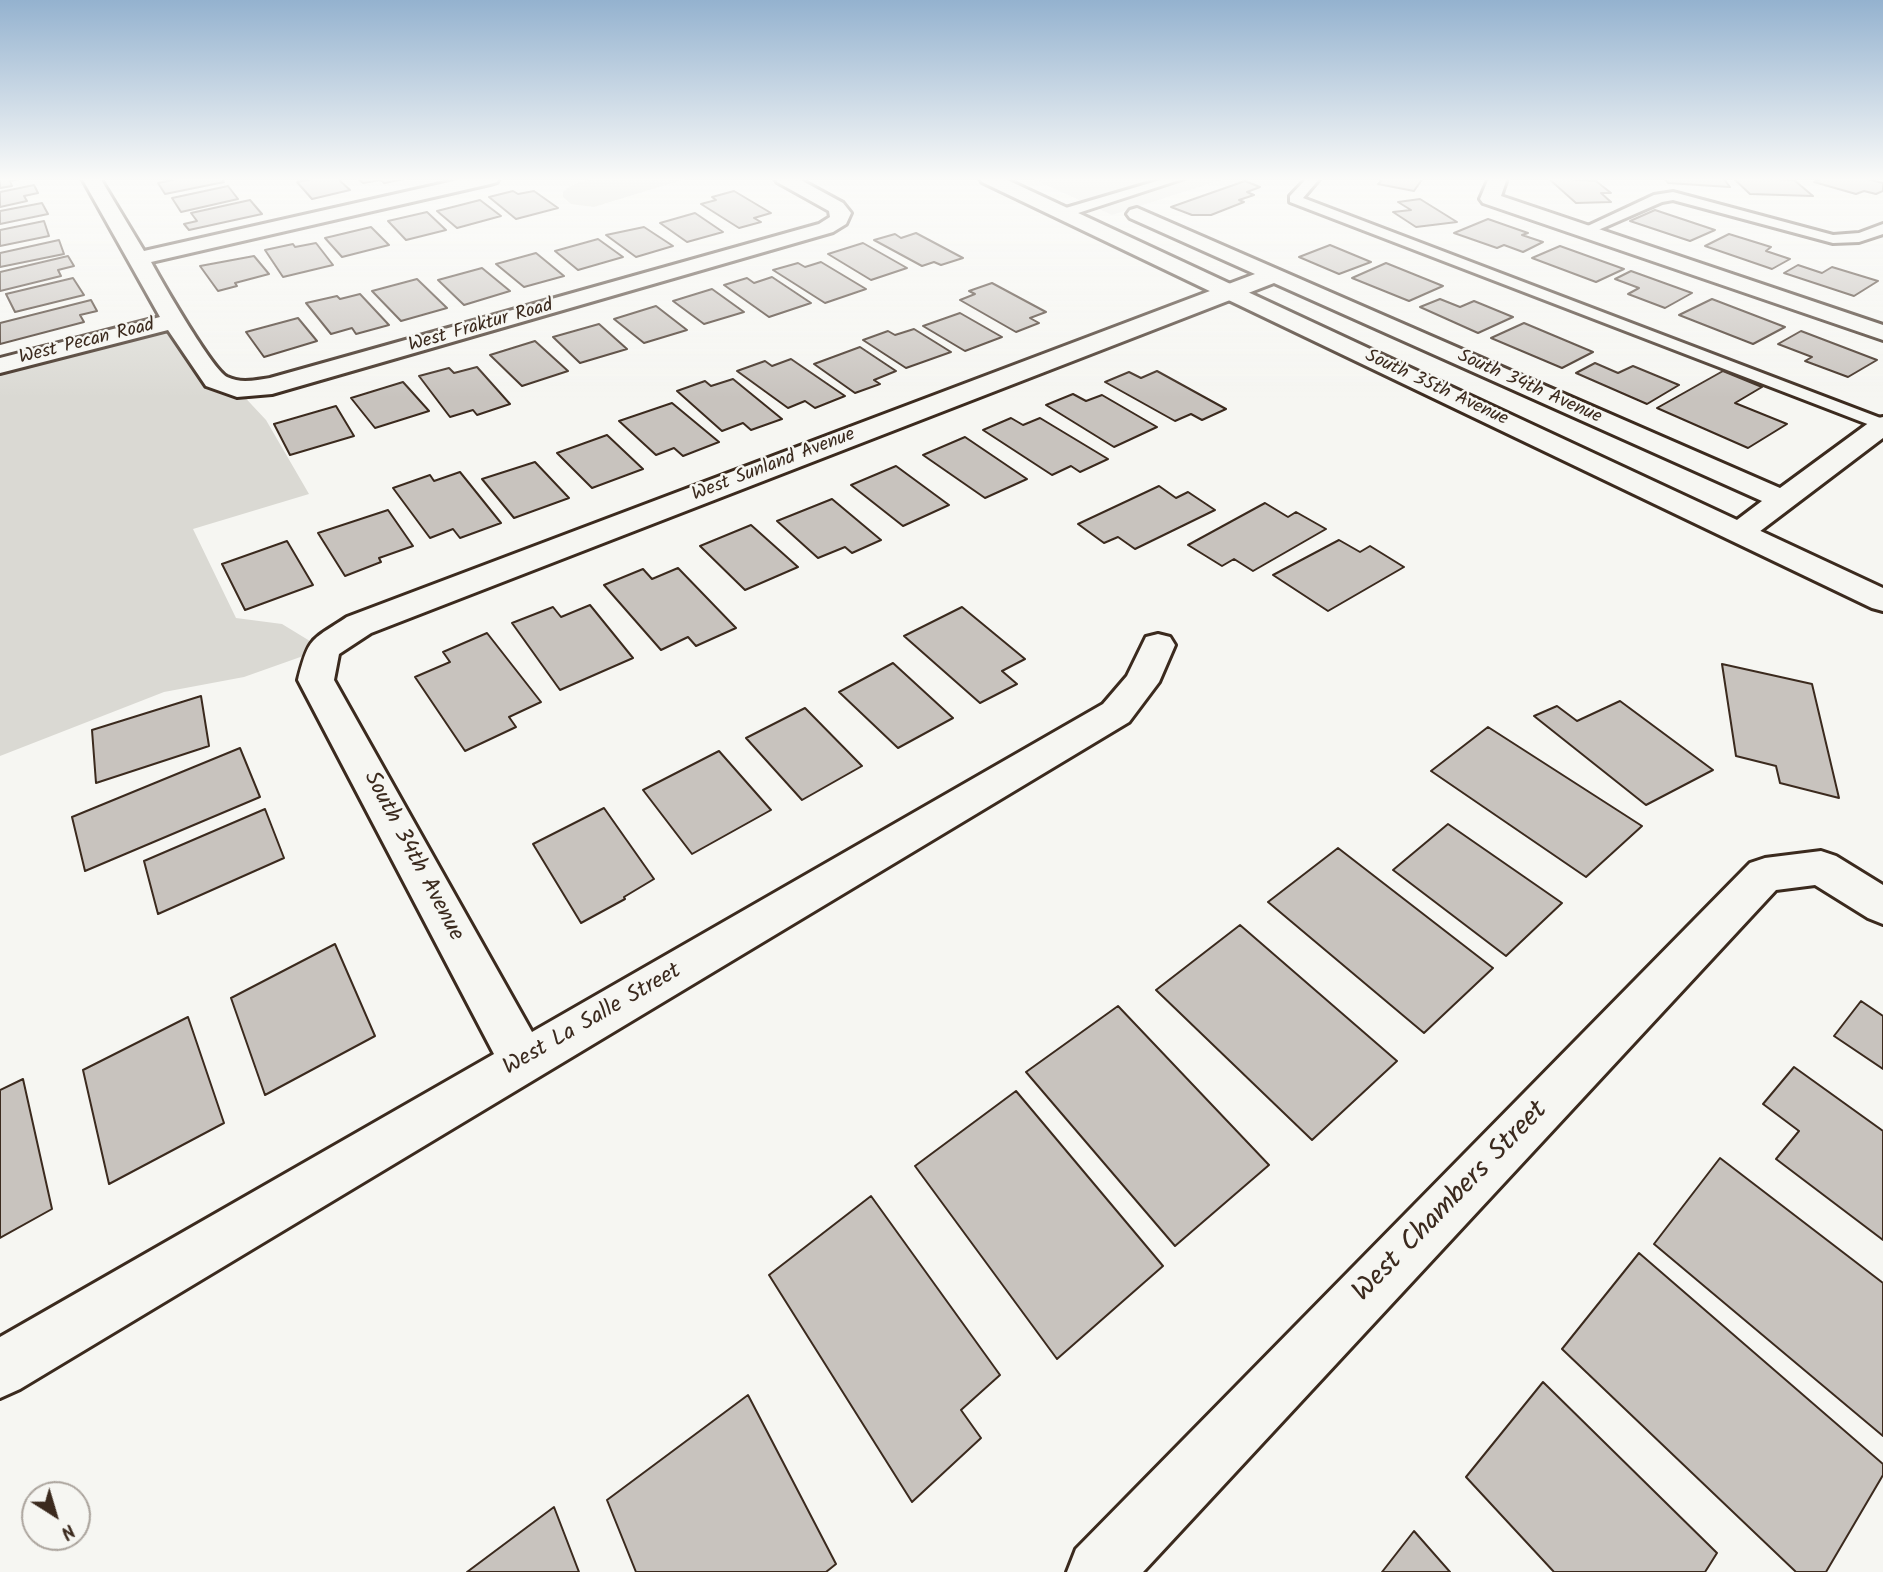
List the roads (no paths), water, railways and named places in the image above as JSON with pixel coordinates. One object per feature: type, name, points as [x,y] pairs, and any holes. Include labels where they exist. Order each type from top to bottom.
[{"type":"street","points":[[133,251],[174,321]]},
{"type":"street","points":[[137,259],[170,251]]},
{"type":"street","name":"West Fraktur Road","points":[[174,321],[215,381],[237,389],[272,386],[744,251]]},
{"type":"street","name":"South 35th Avenue","points":[[1145,251],[1883,601]]},
{"type":"street","name":"South 34th Avenue","points":[[1221,251],[1783,500]]},
{"type":"street","points":[[1644,251],[1883,333]]},
{"type":"street","points":[[1230,292],[1274,275]]},
{"type":"street","name":"West Sunland Avenue","points":[[323,649],[359,625],[1230,292]]},
{"type":"street","name":"West Pecan Road","points":[[0,366],[174,321]]},
{"type":"street","points":[[1740,532],[1883,425]]},
{"type":"street","name":"West La Salle Street","points":[[0,1369],[1116,713],[1136,692],[1148,672],[1157,645]]},
{"type":"street","name":"South 34th Avenue","points":[[323,649],[316,680],[523,1062]]},
{"type":"street","name":"West Chambers Street","points":[[1099,1572],[1765,875],[1821,868],[1883,906]]},
{"type":"lane","points":[[1431,251],[1883,425]]}]
